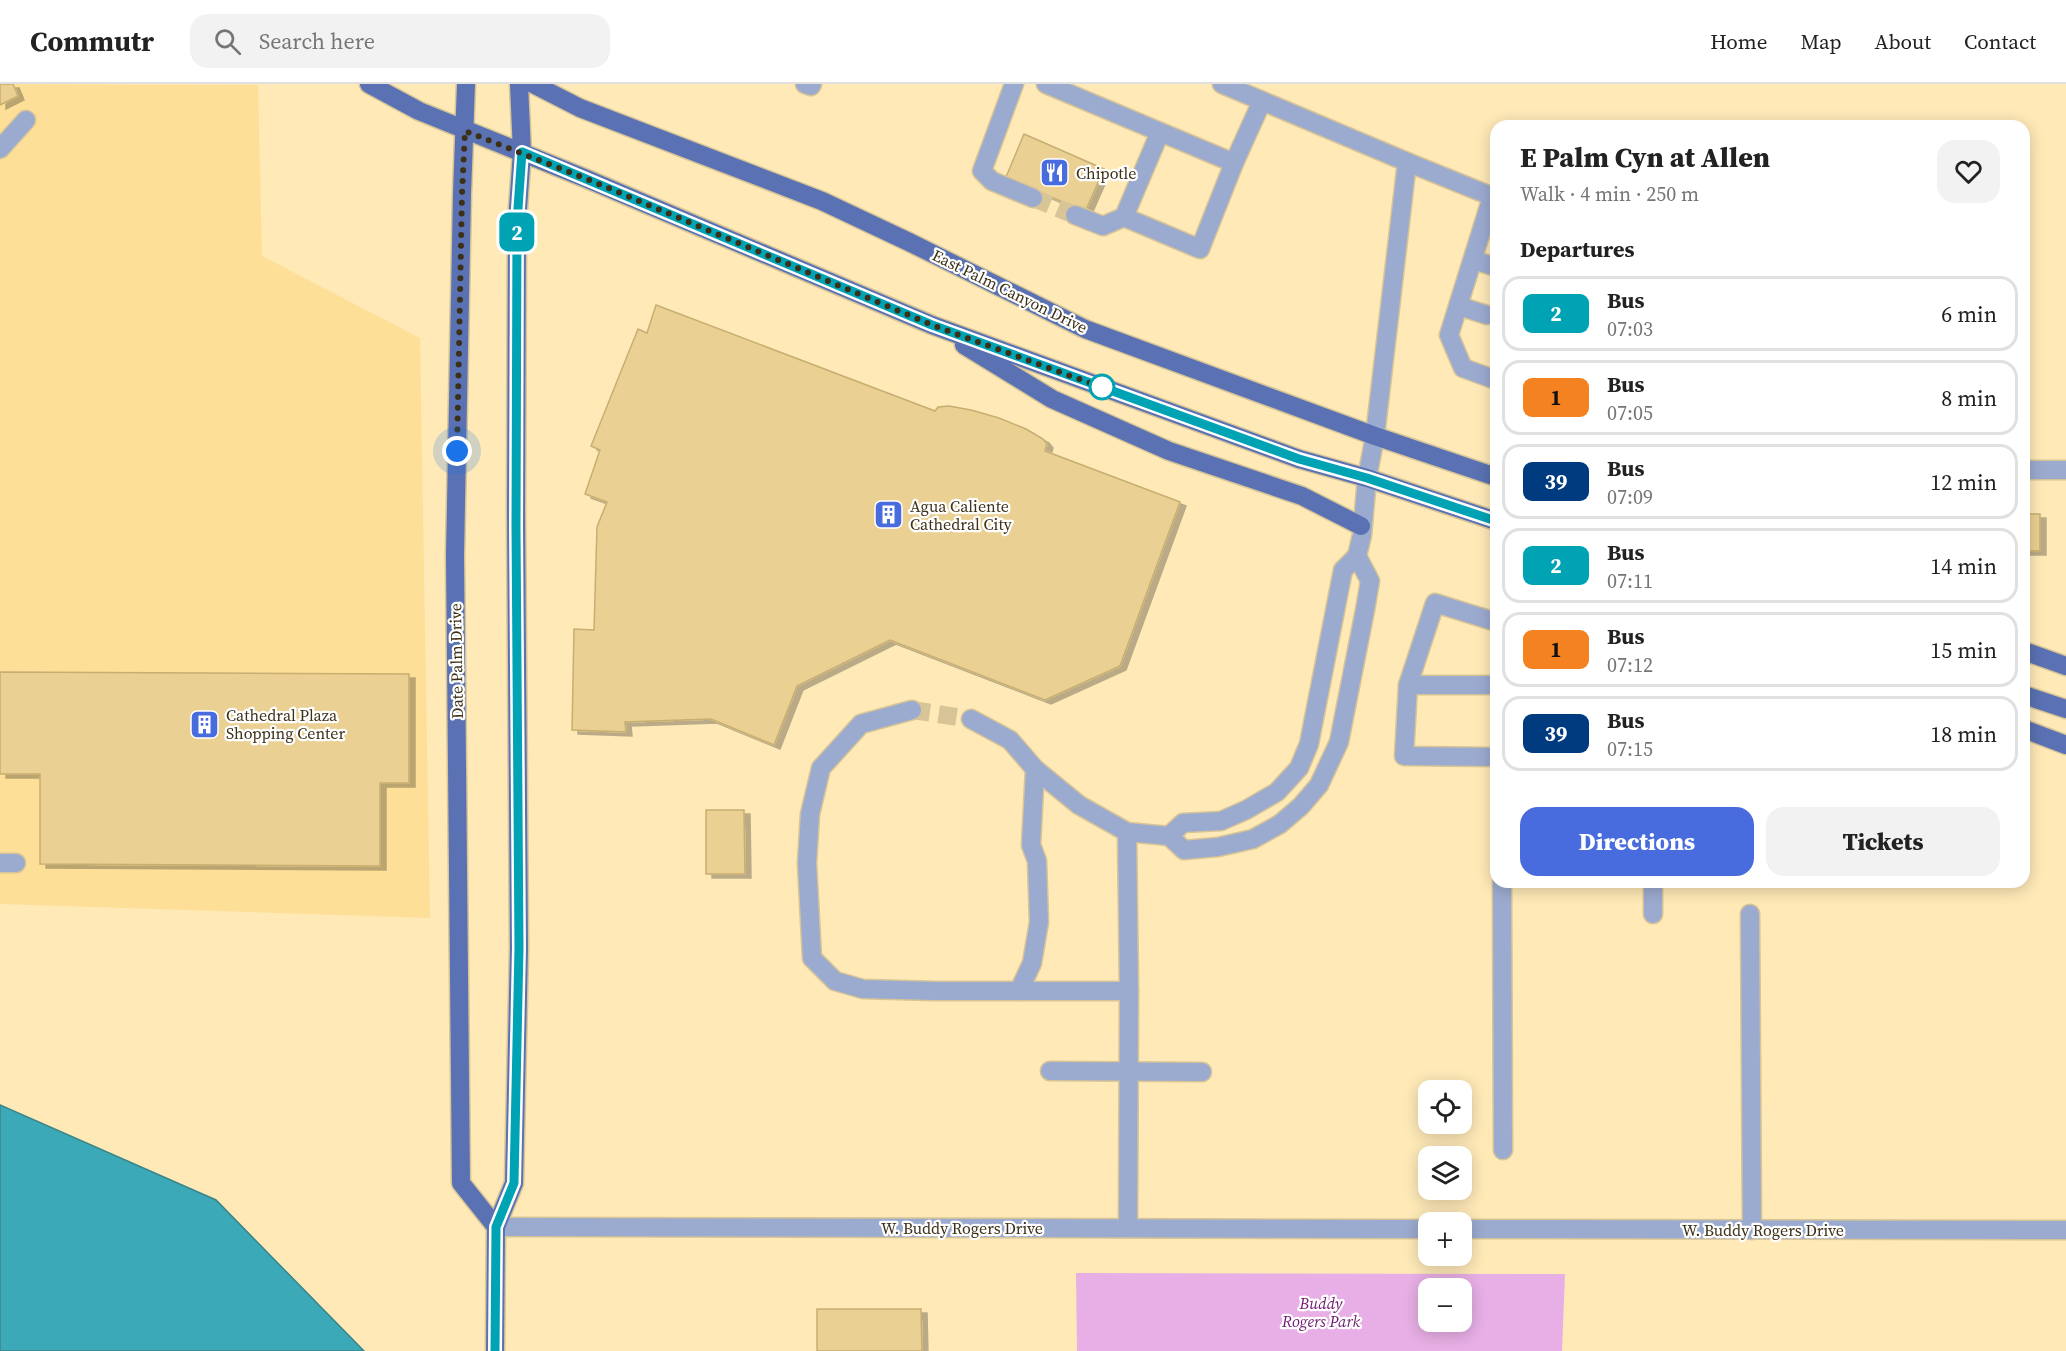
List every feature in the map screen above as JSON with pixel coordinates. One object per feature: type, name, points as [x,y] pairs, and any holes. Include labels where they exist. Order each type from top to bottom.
[{"type":"main road","points":[[369,84],[419,111],[465,131],[522,152],[932,325],[1299,459],[1367,478],[1490,519]]},
{"type":"main road","name":"Date Palm Drive","points":[[466,84],[455,556],[461,1184],[496,1227]]},
{"type":"main road","points":[[495,1351],[496,1227],[514,1183],[515,1171],[519,948],[516,538],[517,222],[522,152],[519,84]]},
{"type":"main road","name":"East Palm Canyon Drive","points":[[533,84],[580,108],[822,201],[1085,329],[1375,436],[1490,475]]},
{"type":"main road","points":[[932,325],[1052,399],[1169,451],[1302,496],[1361,526]]},
{"type":"main road","points":[[2030,653],[2066,666]]},
{"type":"main road","points":[[2030,696],[2066,709]]},
{"type":"main road","points":[[2030,731],[2066,745]]},
{"type":"street","points":[[805,84],[811,86],[812,84]]},
{"type":"street","points":[[1014,84],[982,171],[992,181],[1033,198]]},
{"type":"street","points":[[1046,84],[1234,163]]},
{"type":"street","points":[[1222,84],[1490,196]]},
{"type":"street","points":[[1124,217],[1200,249],[1234,163],[1262,101]]},
{"type":"street","points":[[0,149],[26,120]]},
{"type":"street","points":[[1075,215],[1103,226],[1124,217],[1160,132]]},
{"type":"street","points":[[1169,836],[1183,823],[1221,820],[1246,810],[1277,792],[1299,768],[1309,744],[1343,570],[1357,556],[1362,535],[1361,526],[1375,436],[1407,162]]},
{"type":"street","points":[[1490,210],[1449,334],[1463,368],[1490,378]]},
{"type":"street","points":[[1473,260],[1490,265]]},
{"type":"street","points":[[1458,306],[1487,315]]},
{"type":"street","points":[[2030,470],[2066,470]]},
{"type":"street","points":[[971,718],[1010,740],[1035,769],[1079,804],[1127,832],[1169,836],[1184,850],[1218,847],[1253,839],[1280,824],[1301,806],[1319,785],[1339,742],[1370,581],[1357,556]]},
{"type":"street","points":[[1490,620],[1435,603],[1408,685],[1404,756],[1490,757]]},
{"type":"street","points":[[1408,685],[1490,685]]},
{"type":"street","points":[[912,710],[861,724],[821,768],[810,814],[807,862],[812,958],[835,981],[863,989],[1020,992],[1129,991]]},
{"type":"street","points":[[1020,992],[1032,963],[1039,925],[1037,861],[1030,845],[1035,769]]},
{"type":"street","points":[[1127,832],[1128,1228]]},
{"type":"street","points":[[1502,888],[1503,1150]]},
{"type":"street","points":[[1653,888],[1653,914]]},
{"type":"street","points":[[1750,914],[1752,1230]]},
{"type":"street","points":[[1050,1071],[1202,1072]]},
{"type":"street","name":"W. Buddy Rogers Drive","points":[[496,1227],[1418,1229]]},
{"type":"street","name":"W. Buddy Rogers Drive","points":[[1472,1229],[2066,1230]]},
{"type":"shaded area","points":[[0,84],[258,85],[262,256],[420,338],[430,918],[0,904]]},
{"type":"green space","name":"Buddy Rogers Park","points":[[1076,1273],[1565,1274],[1562,1351],[1077,1351]]},
{"type":"water","points":[[0,1105],[216,1200],[364,1351],[0,1351]]},
{"type":"building","points":[[0,84],[13,84],[18,96],[0,105]]},
{"type":"building","name":"Chipotle","points":[[1024,134],[1104,169],[1085,212],[1006,177]]},
{"type":"building","name":"Agua Caliente Cathedral City","points":[[656,305],[935,411],[938,407],[949,406],[999,418],[1043,439],[1047,444],[1045,451],[1180,502],[1120,666],[1045,700],[890,640],[797,686],[774,745],[711,719],[625,722],[626,732],[572,730],[574,629],[594,630],[597,527],[607,502],[585,494],[600,450],[591,446],[638,329],[647,333]]},
{"type":"building","points":[[2030,514],[2040,514],[2040,551],[2030,551]]},
{"type":"building","name":"Cathedral Plaza Shopping Center","points":[[0,672],[409,674],[409,783],[380,783],[380,866],[40,864],[40,774],[0,774]]},
{"type":"building","points":[[706,810],[744,810],[745,874],[706,874]]},
{"type":"building","points":[[817,1309],[921,1309],[922,1351],[817,1351]]},
{"type":"tunnel","points":[[1033,198],[1075,215]]},
{"type":"tunnel","points":[[912,710],[971,719]]},
{"type":"bus line","name":"2","points":[[495,1351],[496,1227],[514,1183],[519,948],[516,526],[517,222],[522,152],[932,325],[1299,459],[1367,478],[1490,519]]},
{"type":"place","name":"Chipotle","points":[[1055,173]]},
{"type":"place","name":"Agua Caliente Cathedral City","points":[[889,515]]},
{"type":"place","name":"Cathedral Plaza Shopping Center","points":[[205,724]]},
{"type":"route","points":[[457,451],[465,131],[587,179],[932,325],[1109,390],[1102,387]]}]
